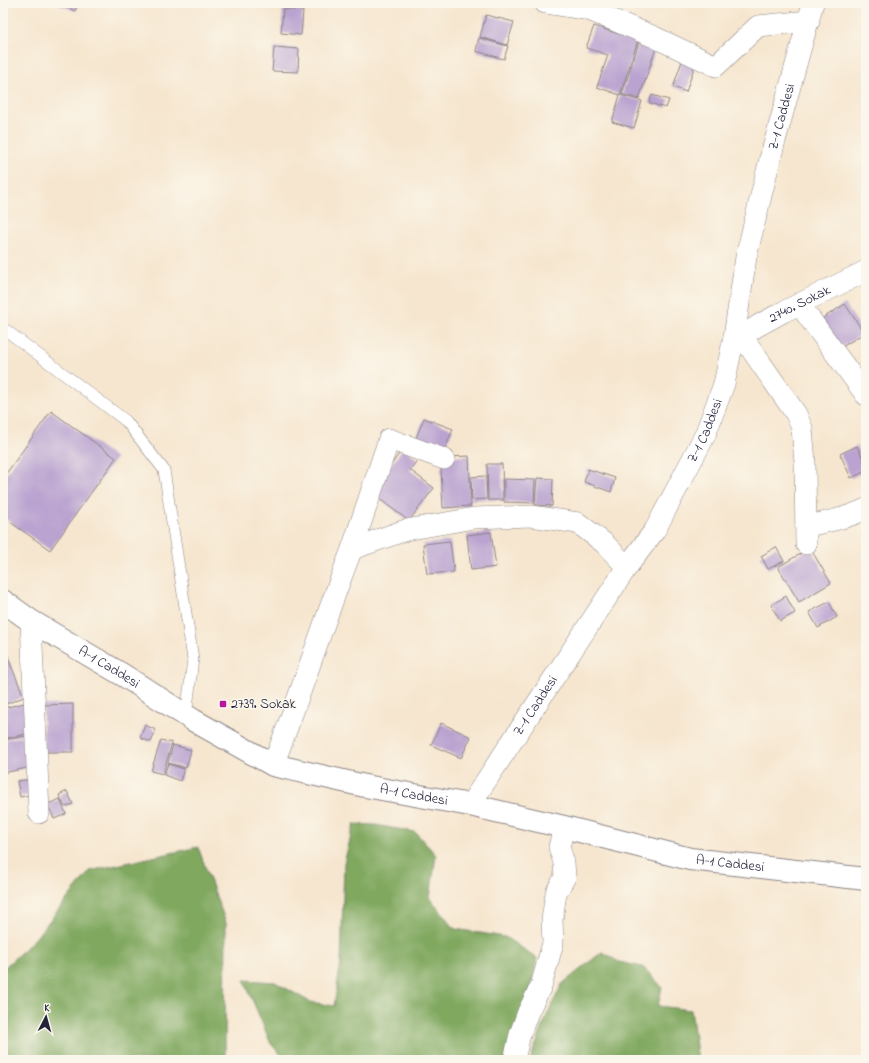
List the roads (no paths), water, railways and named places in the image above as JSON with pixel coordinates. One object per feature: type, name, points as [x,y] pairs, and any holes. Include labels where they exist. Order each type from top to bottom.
[{"type":"main road","name":"A-1 Caddesi","points":[[3,602],[31,621],[123,675],[186,716],[273,765],[364,786],[470,805],[564,826],[690,859],[866,879]]},
{"type":"street","points":[[545,3],[589,6],[716,66],[758,26],[811,12]]},
{"type":"street","name":"Z-1 Caddesi","points":[[470,805],[627,567],[655,530],[705,434],[724,384],[738,336],[746,257],[770,159],[811,12]]},
{"type":"street","name":"2740. Sokak","points":[[738,336],[866,271]]},
{"type":"street","points":[[799,304],[866,395]]},
{"type":"street","points":[[738,336],[796,414],[802,428],[805,463],[806,535],[839,519],[866,509]]},
{"type":"street","points":[[273,765],[352,549],[389,438],[444,459]]},
{"type":"street","points":[[352,549],[406,530],[474,518],[532,516],[578,523],[604,543],[627,567]]},
{"type":"street","points":[[31,621],[39,813]]},
{"type":"street","points":[[514,1060],[520,1034],[528,1012],[541,986],[553,943],[552,920],[556,893],[565,877],[564,863],[559,847],[564,826]]},
{"type":"lane","points":[[3,328],[126,421],[164,470],[192,659],[186,716]]},
{"type":"place","name":"2739. Sokak","points":[[223,704]]}]
